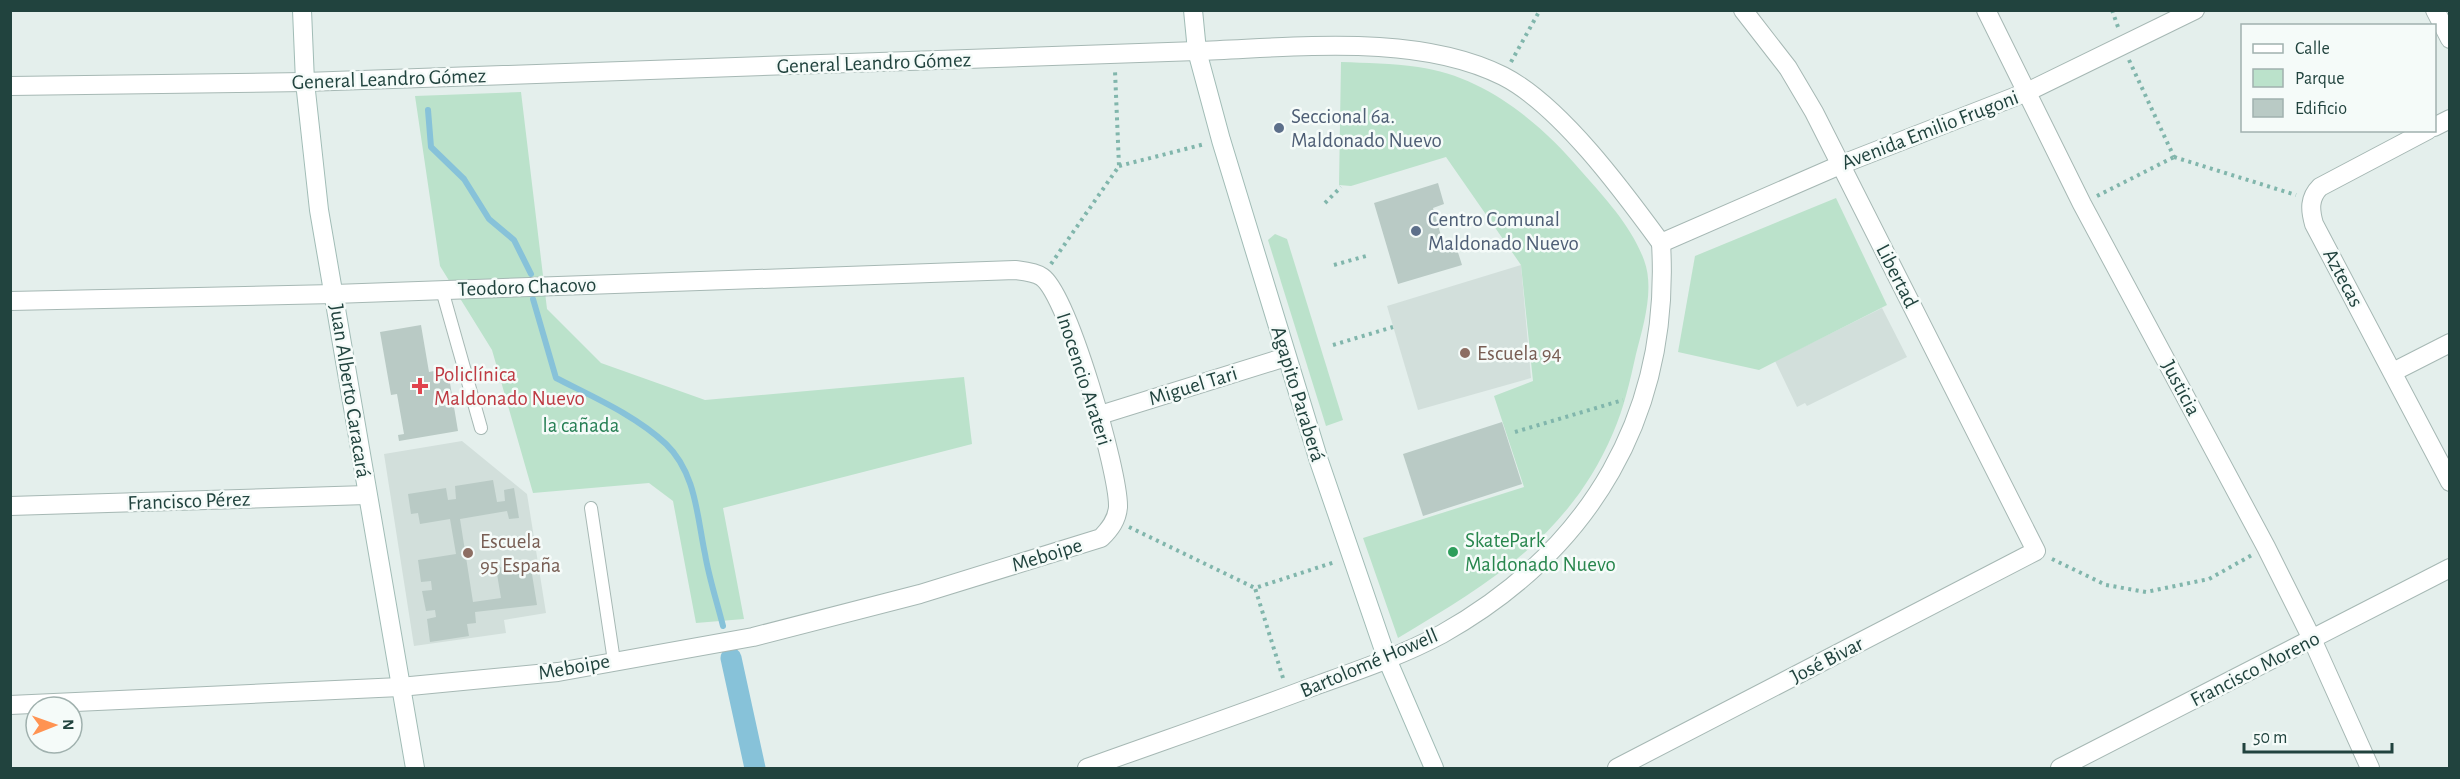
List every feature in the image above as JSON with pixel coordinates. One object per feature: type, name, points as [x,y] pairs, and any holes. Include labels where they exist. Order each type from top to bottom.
[{"type":"street","name":"Juan Alberto Caracará","points":[[302,10],[305,82],[319,210],[415,768]]},
{"type":"street","name":"Agapito Paraberá","points":[[1193,10],[1197,51],[1221,140],[1286,357],[1350,557],[1387,659],[1434,768]]},
{"type":"street","name":"Libertad","points":[[1743,10],[1788,68],[1814,112],[2036,551]]},
{"type":"street","name":"Justicia","points":[[1986,10],[2082,204],[2266,547],[2312,639],[2370,768]]},
{"type":"street","name":"Avenida Emilio Frugoni","points":[[1661,243],[1840,165],[2027,93],[2196,10]]},
{"type":"street","points":[[2435,10],[2450,39]]},
{"type":"street","name":"General Leandro Gómez","points":[[10,86],[305,82],[1197,51],[1341,47],[1386,49],[1446,56],[1503,76],[1544,106],[1600,163],[1661,243]]},
{"type":"street","points":[[2436,126],[2450,119]]},
{"type":"street","points":[[2311,200],[2320,187],[2424,132]]},
{"type":"street","name":"Aztecas","points":[[2311,200],[2314,224],[2450,482]]},
{"type":"street","name":"Bartolomé Howell","points":[[1087,768],[1387,659],[1442,633],[1532,569],[1574,529],[1604,487],[1630,438],[1660,325],[1664,285],[1661,243]]},
{"type":"street","name":"Teodoro Chacovo","points":[[10,301],[334,294],[1015,270],[1042,277]]},
{"type":"street","name":"Inocencio Arateri","points":[[1042,277],[1060,304],[1101,415],[1117,495],[1115,520]]},
{"type":"street","points":[[2393,372],[2450,343]]},
{"type":"street","name":"Miguel Tari","points":[[1101,415],[1286,357]]},
{"type":"street","name":"Francisco Pérez","points":[[10,506],[367,495]]},
{"type":"street","name":"Meboipe","points":[[10,705],[400,687],[558,672],[753,637],[920,594],[1101,538],[1115,520]]},
{"type":"street","name":"José Bivar","points":[[1617,768],[2036,551]]},
{"type":"street","name":"Francisco Moreno","points":[[2060,768],[2450,568]]},
{"type":"lane","points":[[442,290],[480,428]]},
{"type":"lane","points":[[591,508],[614,661]]},
{"type":"path","points":[[1503,76],[1540,10]]},
{"type":"path","points":[[2123,47],[2174,157]]},
{"type":"path","points":[[1042,277],[1119,166],[1115,54]]},
{"type":"path","points":[[1119,166],[1221,140]]},
{"type":"path","points":[[2082,204],[2174,157],[2311,200]]},
{"type":"path","points":[[1325,203],[1341,187]]},
{"type":"path","points":[[1334,265],[1366,256]]},
{"type":"path","points":[[1333,345],[1393,327]]},
{"type":"path","points":[[1515,432],[1629,398]]},
{"type":"path","points":[[1115,520],[1255,588],[1350,557]]},
{"type":"path","points":[[2036,551],[2106,585],[2146,592],[2210,579],[2266,547]]},
{"type":"path","points":[[1255,588],[1288,696]]},
{"type":"shaded area","name":"Escuela 94","points":[[1521,265],[1531,378],[1418,410],[1387,306]]},
{"type":"shaded area","points":[[1882,308],[1907,357],[1807,406],[1805,403],[1797,407],[1775,361]]},
{"type":"shaded area","name":"Escuela 95 España","points":[[462,441],[527,494],[546,613],[504,620],[506,633],[414,646],[384,454]]},
{"type":"green space","points":[[1341,62],[1399,65],[1442,72],[1466,80],[1509,104],[1548,136],[1600,192],[1632,236],[1647,271],[1648,295],[1645,320],[1620,414],[1595,469],[1574,501],[1524,554],[1464,597],[1398,638],[1363,538],[1524,487],[1494,396],[1533,381],[1521,265],[1446,157],[1351,186],[1339,185]]},
{"type":"green space","name":"la cañada","points":[[521,92],[547,309],[601,363],[705,400],[964,377],[972,444],[723,508],[744,619],[696,623],[673,501],[649,483],[533,493],[492,350],[440,266],[415,96]]},
{"type":"green space","points":[[1836,198],[1887,305],[1759,370],[1678,352],[1695,256]]},
{"type":"green space","points":[[1275,234],[1287,239],[1343,420],[1326,426],[1268,240]]},
{"type":"building","points":[[1438,183],[1444,204],[1433,208],[1444,246],[1455,243],[1462,265],[1398,284],[1374,203]]},
{"type":"building","name":"Policlínica Maldonado Nuevo","points":[[421,325],[429,372],[439,370],[440,379],[449,377],[458,431],[399,441],[398,435],[404,434],[397,394],[391,395],[380,332]]},
{"type":"building","points":[[1502,422],[1522,484],[1423,516],[1403,454]]},
{"type":"building","points":[[493,480],[497,502],[505,501],[504,490],[514,488],[519,518],[509,519],[507,511],[460,519],[473,602],[501,598],[496,568],[530,562],[537,605],[475,612],[476,623],[467,624],[469,636],[430,642],[427,619],[436,617],[435,610],[426,611],[422,591],[432,590],[431,581],[421,582],[418,560],[456,554],[450,519],[420,524],[418,513],[411,514],[408,494],[446,488],[448,500],[456,499],[455,486]]},
{"type":"waterway","points":[[428,110],[431,147],[464,179],[489,219],[514,240],[531,274]]},
{"type":"waterway","points":[[533,299],[556,378],[641,424],[666,444],[684,468],[694,496],[709,572],[723,626]]},
{"type":"waterway","points":[[731,658],[755,768]]},
{"type":"place","name":"Seccional 6a. Maldonado Nuevo","points":[[1279,128]]},
{"type":"place","name":"Centro Comunal Maldonado Nuevo","points":[[1416,231]]},
{"type":"place","name":"Escuela 94","points":[[1465,353]]},
{"type":"place","name":"Policlínica Maldonado Nuevo","points":[[420,386]]},
{"type":"place","name":"SkatePark Maldonado Nuevo","points":[[1453,552]]},
{"type":"place","name":"Escuela 95 España","points":[[468,553]]}]
